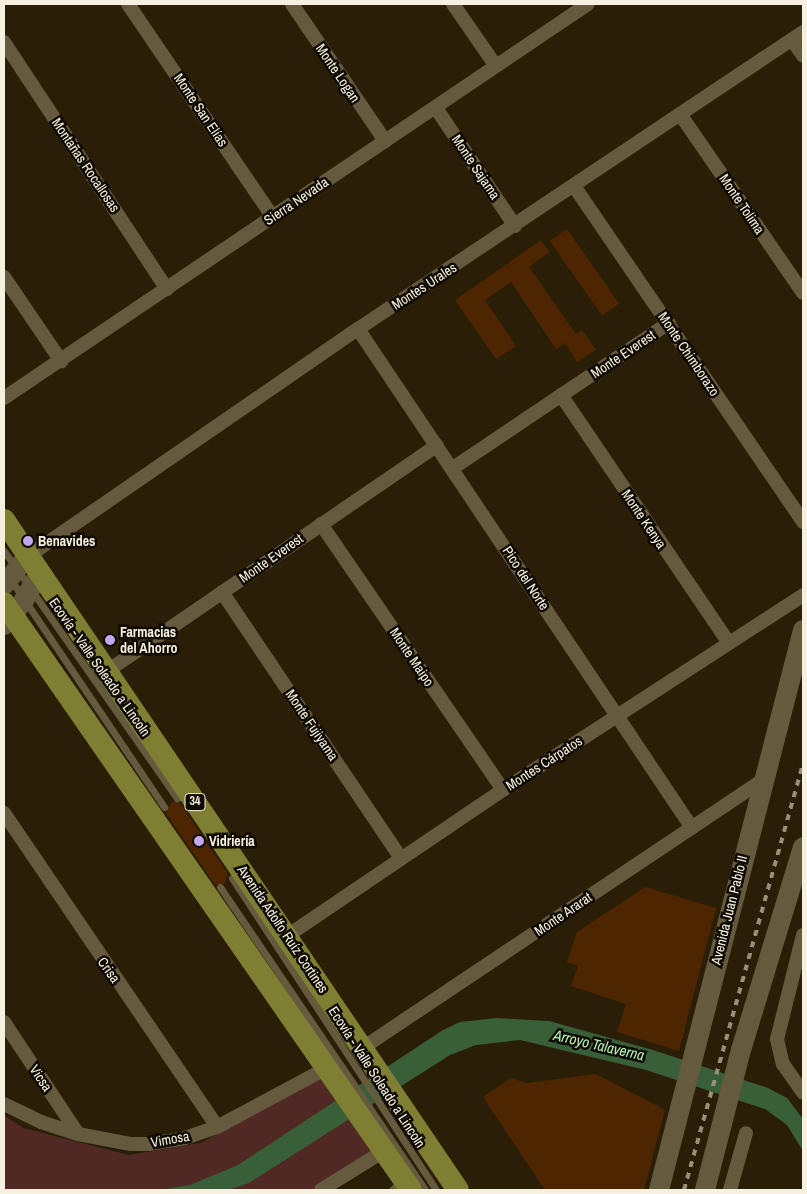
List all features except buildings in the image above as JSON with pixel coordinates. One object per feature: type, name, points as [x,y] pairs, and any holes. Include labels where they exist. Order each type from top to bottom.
[{"type":"main road","name":"Avenida Adolfo Ruíz Cortines","points":[[4,520],[16,588],[327,1068],[384,1150],[402,1186]]},
{"type":"main road","name":"Avenida Adolfo Ruíz Cortines","points":[[16,588],[106,672],[364,1047],[458,1190]]},
{"type":"main road","name":"Avenida Juan Pablo II","points":[[659,1190],[762,781],[803,630]]},
{"type":"main road","points":[[705,1190],[741,1050],[803,847]]},
{"type":"street","name":"Monte San Elías","points":[[128,4],[273,217]]},
{"type":"street","name":"Monte Logan","points":[[292,4],[385,141]]},
{"type":"street","points":[[453,4],[496,66]]},
{"type":"street","name":"Sierra Nevada","points":[[4,398],[588,4]]},
{"type":"street","points":[[798,36],[803,56]]},
{"type":"street","name":"Montes Urales","points":[[16,588],[47,544],[358,329],[798,36]]},
{"type":"street","name":"Montañas Rocallosas","points":[[4,42],[167,288]]},
{"type":"street","name":"Monte Sajama","points":[[436,108],[515,226]]},
{"type":"street","name":"Monte Tolima","points":[[680,114],[803,293]]},
{"type":"street","name":"Monte Chimborazo","points":[[574,186],[803,522]]},
{"type":"street","points":[[4,277],[60,361]]},
{"type":"street","name":"Monte Everest","points":[[453,468],[669,323]]},
{"type":"street","name":"Pico del Norte","points":[[358,329],[453,468],[692,828]]},
{"type":"street","name":"Monte Kenya","points":[[561,395],[728,642]]},
{"type":"street","name":"Monte Everest","points":[[106,672],[437,445]]},
{"type":"street","name":"Monte Maipo","points":[[322,524],[503,790]]},
{"type":"street","points":[[16,588],[47,544]]},
{"type":"street","name":"Monte Fujiyama","points":[[222,592],[401,858]]},
{"type":"street","name":"Montes Cárpatos","points":[[287,936],[503,790],[803,595]]},
{"type":"street","name":"Monte Ararat","points":[[364,1047],[762,781]]},
{"type":"street","name":"Crisa","points":[[4,813],[217,1127]]},
{"type":"street","points":[[803,935],[777,1039],[783,1064],[803,1094]]},
{"type":"street","name":"Vicsa","points":[[4,1022],[78,1134]]},
{"type":"street","name":"Vimosa","points":[[4,1104],[41,1122],[78,1134],[131,1144],[149,1144],[185,1138],[217,1127],[327,1068]]},
{"type":"street","points":[[730,1190],[746,1133]]},
{"type":"street","points":[[321,1190],[384,1150]]},
{"type":"lane","name":"Ecovía - Valle Soleado a Lincoln","points":[[4,551],[16,588],[177,798]]},
{"type":"lane","points":[[16,588],[164,806]]},
{"type":"lane","name":"Ecovía - Valle Soleado a Lincoln","points":[[232,878],[436,1190]]},
{"type":"lane","points":[[220,887],[425,1190]]},
{"type":"shaded area","points":[[320,1076],[373,1152],[312,1190],[4,1190],[4,1115],[23,1128],[129,1155],[201,1143]]},
{"type":"water","name":"Arroyo Talaverna","points":[[497,1018],[549,1021],[653,1050],[768,1088],[787,1098],[803,1119],[803,1151],[787,1125],[765,1109],[646,1070],[520,1040],[476,1045],[450,1055],[249,1183],[228,1190],[159,1190],[190,1185],[238,1165],[443,1030],[460,1022]]},
{"type":"railway","points":[[684,1190],[803,763]]},
{"type":"place","name":"Benavides","points":[[28,541]]},
{"type":"place","name":"Farmacias del Ahorro","points":[[110,640]]},
{"type":"place","name":"Vidriería","points":[[199,841]]}]
